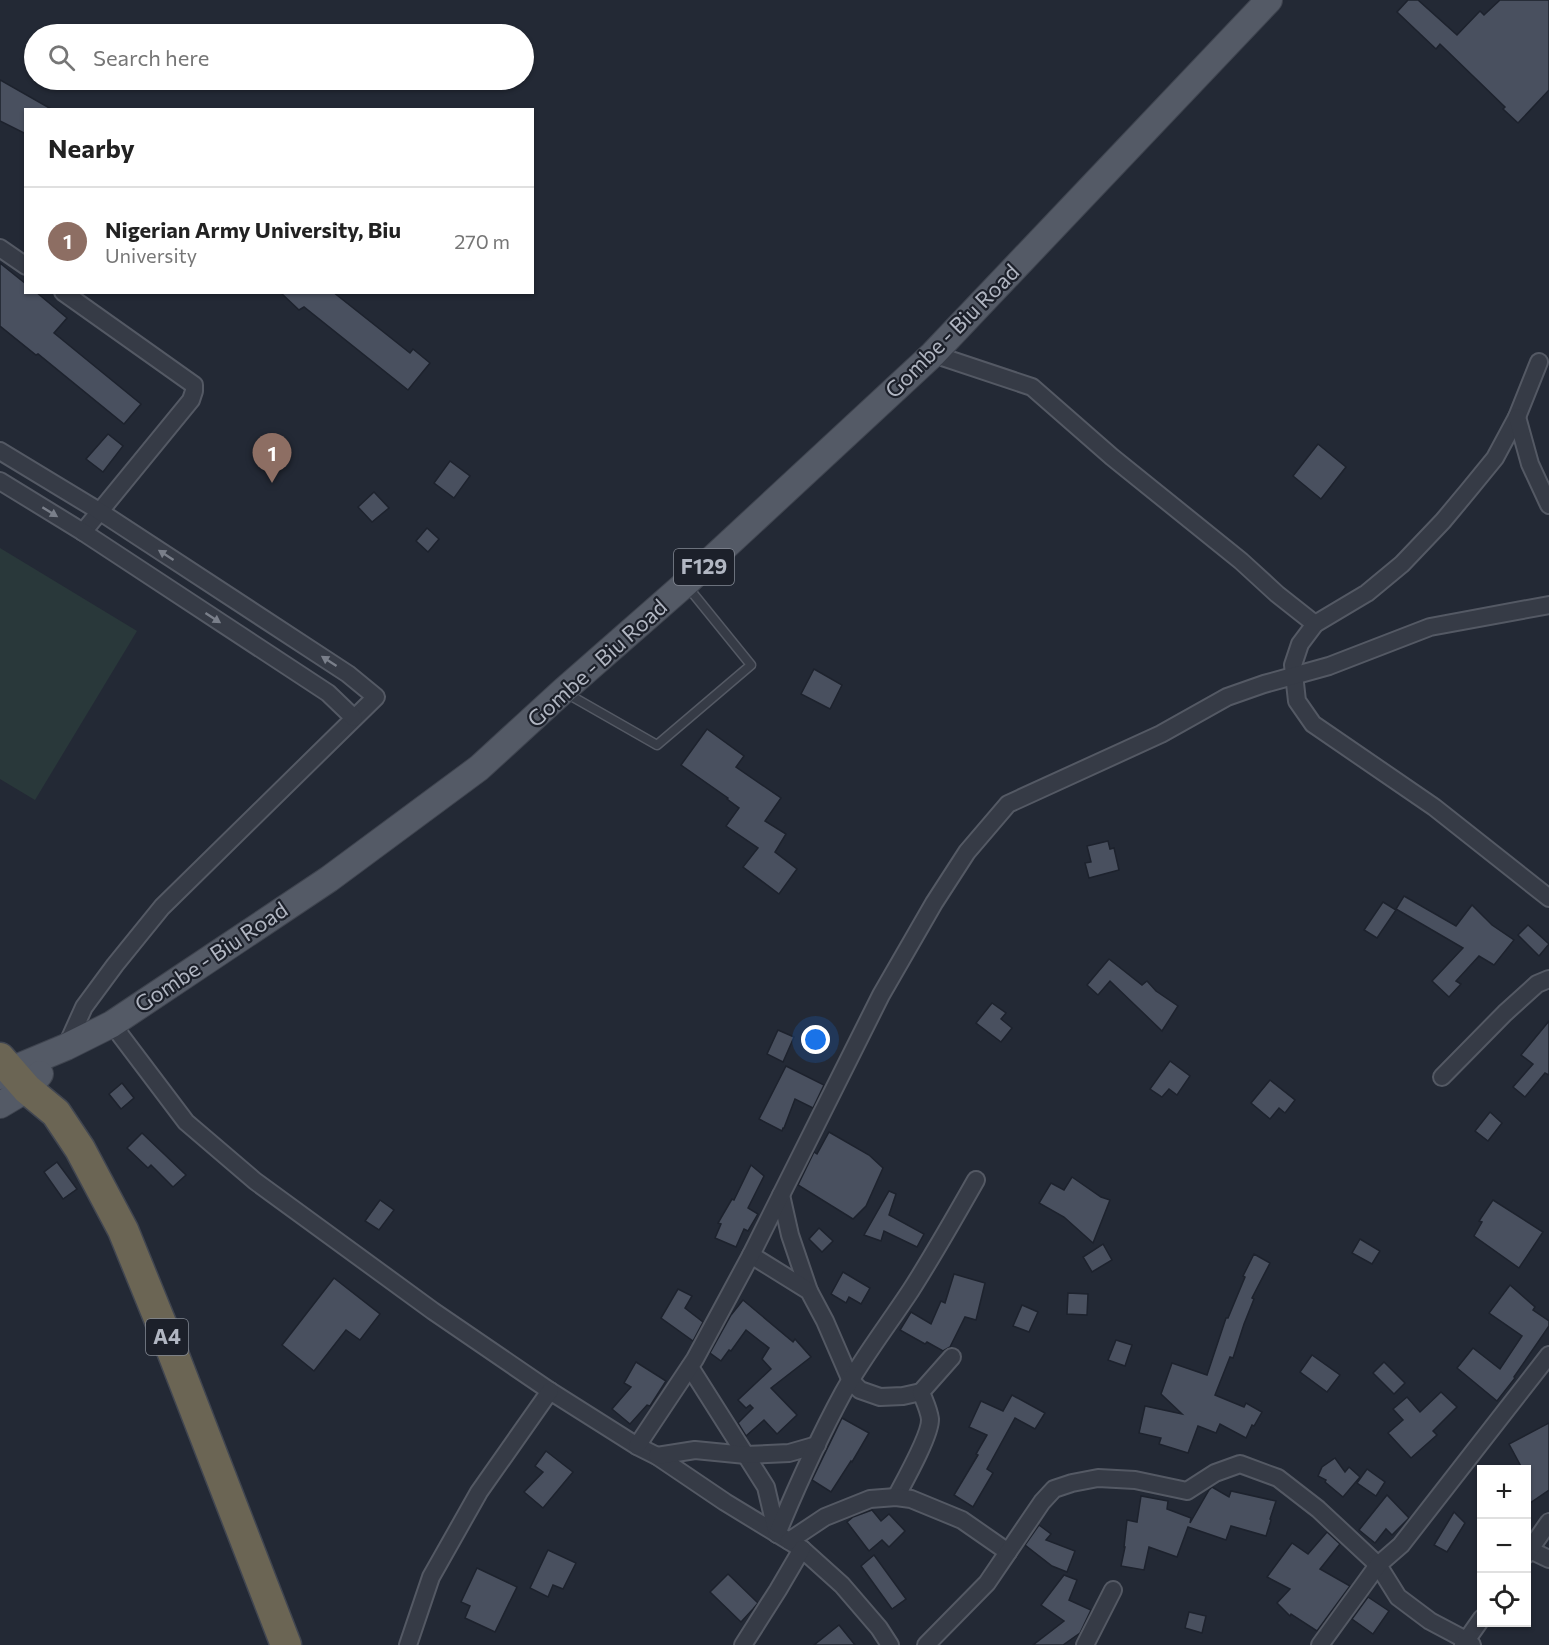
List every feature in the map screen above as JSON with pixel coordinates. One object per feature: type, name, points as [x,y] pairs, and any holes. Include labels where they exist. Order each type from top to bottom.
[{"type":"highway","name":"A4","points":[[9,1073],[56,1113],[80,1149],[123,1230],[169,1342],[286,1645]]},
{"type":"main road","name":"Gombe - Biu Road","points":[[9,1073],[112,1024],[328,879],[470,775],[685,584],[933,354],[1269,0]]},
{"type":"main road","name":"F129","points":[[0,1105],[9,1073]]},
{"type":"street","points":[[0,248],[24,265]]},
{"type":"street","points":[[66,294],[194,385],[191,400],[82,532]]},
{"type":"street","points":[[933,354],[1032,387],[1112,457],[1315,624]]},
{"type":"street","points":[[1539,362],[1517,417],[1495,458],[1443,521],[1402,564],[1367,593],[1315,624],[1300,644],[1293,665],[1297,701],[1313,724],[1434,807],[1549,898]]},
{"type":"street","points":[[1517,417],[1530,464],[1549,505]]},
{"type":"street","points":[[0,451],[99,511],[348,674],[376,697],[162,907],[84,1007],[66,1047]]},
{"type":"street","points":[[0,481],[328,693],[354,718]]},
{"type":"street","points":[[637,1446],[690,1367],[781,1196],[881,995],[934,903],[967,852],[1008,804],[1161,734],[1227,697],[1329,666],[1430,627],[1549,605]]},
{"type":"street","points":[[1442,1077],[1521,998],[1537,984],[1549,978]]},
{"type":"street","points":[[112,1024],[186,1122],[255,1181],[433,1311],[550,1390],[789,1542],[842,1585],[879,1628],[890,1645]]},
{"type":"street","points":[[742,1645],[778,1590],[789,1542],[817,1445],[874,1342],[910,1292],[976,1180]]},
{"type":"street","points":[[781,1196],[790,1235],[808,1291],[825,1321],[851,1381],[860,1390],[880,1397],[921,1392],[952,1358]]},
{"type":"street","points":[[750,1255],[808,1291]]},
{"type":"street","points":[[1320,1645],[1378,1565],[1401,1545],[1549,1355]]},
{"type":"street","points":[[690,1367],[766,1487],[789,1542]]},
{"type":"street","points":[[408,1645],[431,1577],[479,1492],[550,1390]]},
{"type":"street","points":[[896,1497],[916,1458],[930,1421],[921,1392]]},
{"type":"street","points":[[657,1456],[695,1450],[746,1455],[789,1453],[817,1445]]},
{"type":"street","points":[[926,1645],[987,1583],[1042,1502],[1054,1489],[1098,1478],[1135,1480],[1187,1491],[1215,1473],[1240,1464],[1278,1478],[1318,1509],[1378,1565],[1398,1597],[1430,1621],[1467,1643],[1477,1626]]},
{"type":"street","points":[[789,1542],[825,1517],[870,1499],[896,1497],[911,1499],[962,1520],[1008,1552]]},
{"type":"street","points":[[1531,1548],[1549,1522]]},
{"type":"street","points":[[1531,1553],[1549,1559]]},
{"type":"street","points":[[1085,1645],[1113,1590]]},
{"type":"lane","points":[[563,692],[657,746],[751,665],[685,584]]},
{"type":"shaded area","points":[[0,548],[137,631],[35,800],[0,779]]},
{"type":"building","points":[[1408,0],[1418,0],[1457,35],[1480,11],[1484,15],[1500,0],[1549,0],[1549,90],[1518,123],[1503,109],[1505,107],[1440,44],[1436,49],[1397,12]]},
{"type":"building","points":[[0,80],[49,108],[24,108],[24,133],[0,121]]},
{"type":"building","points":[[0,263],[24,282],[24,294],[38,294],[67,318],[54,333],[141,404],[124,424],[0,326]]},
{"type":"building","points":[[282,294],[336,294],[410,353],[413,349],[430,363],[408,390],[304,307],[299,310]]},
{"type":"building","points":[[108,434],[123,446],[103,472],[86,459]]},
{"type":"building","points":[[1318,444],[1346,467],[1321,499],[1293,476]]},
{"type":"building","points":[[450,461],[470,476],[454,498],[434,483]]},
{"type":"building","points":[[374,492],[389,508],[372,522],[358,507]]},
{"type":"building","points":[[427,528],[439,539],[428,552],[416,541]]},
{"type":"building","points":[[814,669],[842,685],[830,709],[801,694]]},
{"type":"building","points":[[707,729],[744,756],[736,767],[781,798],[765,821],[786,834],[775,852],[797,869],[779,894],[743,867],[758,848],[726,826],[739,808],[681,765]]},
{"type":"building","points":[[1108,841],[1110,849],[1114,848],[1119,870],[1089,878],[1085,863],[1091,862],[1087,846]]},
{"type":"building","points":[[1404,896],[1456,926],[1472,905],[1492,925],[1514,940],[1494,965],[1479,956],[1456,981],[1461,984],[1449,997],[1432,981],[1463,948],[1396,909]]},
{"type":"building","points":[[1383,902],[1396,910],[1377,938],[1364,930]]},
{"type":"building","points":[[1528,925],[1549,944],[1539,956],[1518,935]]},
{"type":"building","points":[[1109,959],[1142,985],[1147,981],[1156,991],[1178,1006],[1162,1031],[1110,981],[1098,995],[1087,985]]},
{"type":"building","points":[[992,1003],[1006,1013],[1001,1019],[1012,1028],[1001,1042],[976,1023]]},
{"type":"building","points":[[1549,1021],[1549,1075],[1545,1073],[1525,1097],[1513,1087],[1533,1064],[1521,1055]]},
{"type":"building","points":[[778,1030],[794,1037],[783,1062],[767,1054]]},
{"type":"building","points":[[1170,1061],[1190,1076],[1177,1095],[1169,1089],[1162,1097],[1150,1089]]},
{"type":"building","points":[[786,1066],[824,1085],[813,1108],[795,1099],[782,1131],[759,1119]]},
{"type":"building","points":[[1270,1080],[1295,1100],[1285,1113],[1279,1108],[1270,1119],[1251,1103]]},
{"type":"building","points":[[122,1083],[134,1098],[121,1109],[109,1094]]},
{"type":"building","points":[[1490,1112],[1502,1123],[1488,1141],[1475,1131]]},
{"type":"building","points":[[829,1132],[869,1155],[883,1168],[866,1206],[853,1219],[798,1185],[814,1152],[817,1154]]},
{"type":"building","points":[[142,1133],[186,1175],[173,1187],[151,1165],[148,1168],[127,1148]]},
{"type":"building","points":[[57,1162],[77,1189],[63,1199],[44,1172]]},
{"type":"building","points":[[751,1165],[764,1176],[748,1208],[758,1214],[748,1231],[744,1229],[736,1247],[715,1238],[721,1224],[718,1223],[732,1199],[734,1200]]},
{"type":"building","points":[[1072,1177],[1101,1197],[1110,1200],[1093,1243],[1064,1217],[1039,1203],[1051,1183],[1064,1190]]},
{"type":"building","points":[[889,1191],[896,1194],[889,1215],[924,1234],[917,1247],[884,1231],[881,1241],[864,1235]]},
{"type":"building","points":[[380,1200],[394,1210],[379,1230],[365,1221]]},
{"type":"building","points":[[1493,1200],[1543,1232],[1519,1268],[1474,1236],[1482,1222],[1479,1221]]},
{"type":"building","points":[[819,1228],[833,1241],[822,1252],[809,1239]]},
{"type":"building","points":[[1360,1239],[1380,1251],[1372,1264],[1352,1253]]},
{"type":"building","points":[[1103,1244],[1112,1260],[1092,1272],[1083,1257]]},
{"type":"building","points":[[1254,1254],[1270,1263],[1252,1298],[1254,1299],[1233,1358],[1230,1357],[1215,1395],[1244,1407],[1246,1403],[1262,1412],[1254,1426],[1252,1425],[1246,1438],[1220,1424],[1216,1433],[1198,1426],[1188,1453],[1159,1444],[1161,1438],[1139,1433],[1145,1406],[1182,1414],[1161,1394],[1172,1363],[1207,1375],[1226,1318],[1228,1318],[1245,1277],[1243,1276]]},
{"type":"building","points":[[843,1272],[870,1288],[861,1304],[849,1297],[846,1303],[831,1294]]},
{"type":"building","points":[[954,1274],[985,1283],[976,1320],[965,1317],[950,1347],[943,1351],[900,1330],[911,1312],[931,1324],[941,1301],[945,1303]]},
{"type":"building","points":[[334,1278],[380,1314],[360,1340],[346,1330],[314,1371],[282,1345]]},
{"type":"building","points":[[1510,1285],[1535,1307],[1533,1310],[1549,1321],[1549,1326],[1497,1401],[1457,1368],[1473,1348],[1500,1369],[1522,1336],[1489,1313]]},
{"type":"building","points":[[678,1289],[692,1296],[685,1308],[703,1322],[693,1341],[661,1318]]},
{"type":"building","points":[[1068,1293],[1088,1294],[1087,1315],[1067,1314]]},
{"type":"building","points":[[743,1300],[793,1342],[795,1339],[811,1357],[771,1388],[797,1415],[777,1434],[764,1420],[746,1436],[738,1423],[753,1408],[750,1405],[746,1408],[738,1400],[771,1369],[762,1359],[769,1348],[746,1330],[721,1361],[710,1353],[731,1315]]},
{"type":"building","points":[[1022,1305],[1038,1312],[1029,1332],[1013,1326]]},
{"type":"building","points":[[1116,1340],[1132,1345],[1125,1366],[1108,1360]]},
{"type":"building","points":[[1312,1355],[1340,1375],[1327,1392],[1300,1372]]},
{"type":"building","points":[[636,1362],[666,1381],[650,1406],[647,1405],[630,1424],[612,1409],[631,1387],[624,1383]]},
{"type":"building","points":[[1384,1362],[1405,1383],[1394,1394],[1373,1373]]},
{"type":"building","points":[[1441,1392],[1457,1407],[1433,1431],[1437,1435],[1411,1458],[1388,1433],[1403,1420],[1393,1409],[1407,1397],[1420,1412]]},
{"type":"building","points":[[1012,1395],[1045,1413],[1035,1429],[1015,1418],[987,1469],[993,1473],[973,1507],[954,1495],[987,1435],[969,1427],[981,1401],[1003,1411]]},
{"type":"building","points":[[842,1418],[869,1433],[831,1492],[812,1480]]},
{"type":"building","points":[[1549,1423],[1549,1490],[1531,1502],[1531,1465],[1520,1465],[1509,1444]]},
{"type":"building","points":[[546,1451],[573,1472],[543,1508],[524,1492],[543,1472],[535,1466]]},
{"type":"building","points":[[1335,1458],[1345,1472],[1349,1467],[1360,1477],[1343,1497],[1325,1482],[1326,1480],[1318,1476],[1322,1467]]},
{"type":"building","points":[[1367,1469],[1385,1482],[1376,1496],[1357,1483]]},
{"type":"building","points":[[1212,1487],[1229,1497],[1231,1491],[1276,1501],[1266,1536],[1231,1526],[1226,1540],[1188,1527],[1177,1557],[1149,1547],[1144,1570],[1121,1566],[1127,1520],[1137,1522],[1141,1496],[1168,1501],[1167,1509],[1191,1518],[1190,1523]]},
{"type":"building","points":[[1387,1495],[1409,1518],[1392,1535],[1386,1529],[1375,1543],[1359,1530]]},
{"type":"building","points":[[872,1510],[881,1521],[889,1514],[905,1531],[889,1547],[882,1540],[869,1551],[847,1522],[853,1517]]},
{"type":"building","points":[[1454,1512],[1465,1523],[1447,1552],[1434,1545]]},
{"type":"building","points":[[1039,1525],[1051,1534],[1046,1540],[1075,1551],[1067,1572],[1052,1566],[1025,1545]]},
{"type":"building","points":[[1327,1532],[1340,1544],[1320,1569],[1350,1586],[1317,1631],[1291,1614],[1290,1616],[1277,1603],[1290,1589],[1267,1577],[1292,1543],[1308,1554]]},
{"type":"building","points":[[548,1550],[576,1563],[563,1589],[553,1585],[548,1597],[530,1588]]},
{"type":"building","points":[[874,1555],[906,1599],[892,1609],[861,1566]]},
{"type":"building","points":[[477,1568],[517,1587],[495,1632],[465,1618],[470,1606],[461,1602]]},
{"type":"building","points":[[728,1574],[758,1603],[741,1622],[710,1592]]},
{"type":"building","points":[[1064,1575],[1077,1580],[1069,1600],[1091,1610],[1080,1633],[1063,1645],[1033,1645],[1064,1621],[1041,1605]]},
{"type":"building","points":[[1368,1597],[1389,1611],[1373,1634],[1352,1619]]},
{"type":"building","points":[[1189,1612],[1206,1616],[1202,1633],[1185,1628]]},
{"type":"building","points":[[839,1625],[855,1645],[814,1645]]},
{"type":"place","name":"Nigerian Army University, Biu","points":[[272,483]]}]
